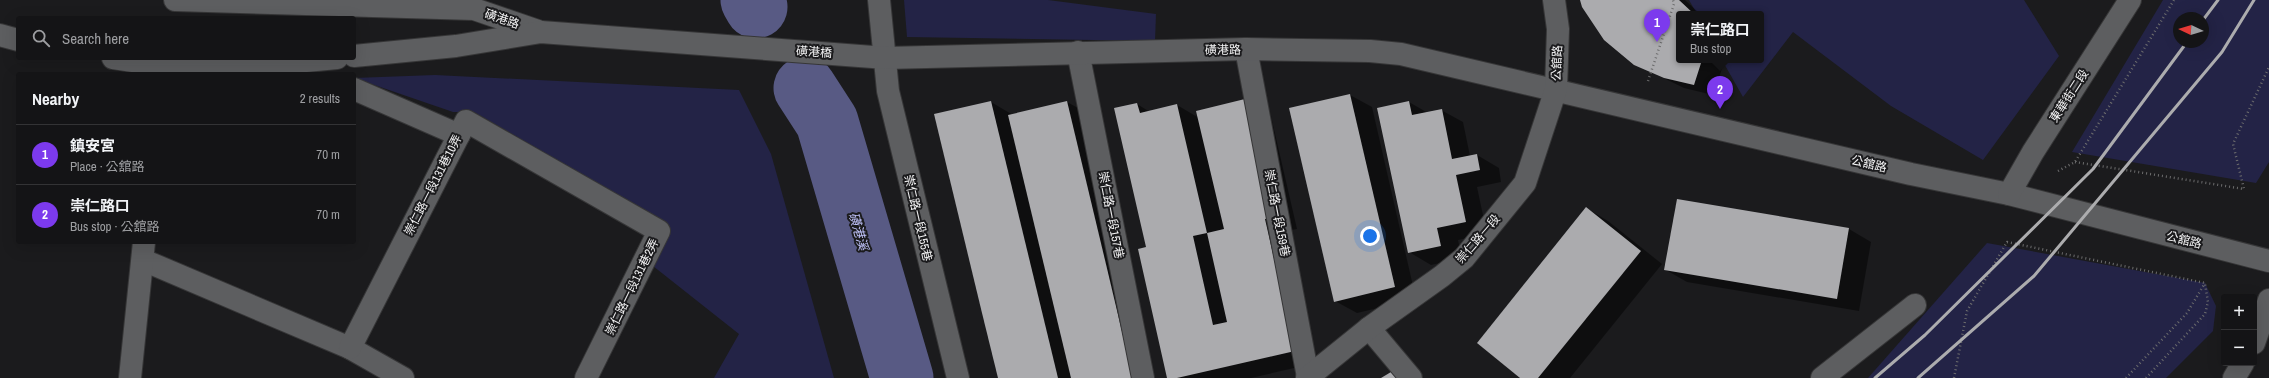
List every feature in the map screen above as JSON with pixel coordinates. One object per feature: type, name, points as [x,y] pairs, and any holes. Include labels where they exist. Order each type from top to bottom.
[{"type":"street","name":"磺港路","points":[[175,0],[474,9],[541,32]]},
{"type":"street","name":"崇仁路一段155巷","points":[[879,0],[886,58],[888,91],[958,378]]},
{"type":"street","name":"公舘路","points":[[1554,0],[1558,29],[1556,89],[1634,109],[2009,194],[2269,261]]},
{"type":"street","name":"東華街二段","points":[[2009,194],[2033,152],[2130,0]]},
{"type":"street","name":"磺港路","points":[[356,56],[456,46],[541,32],[741,47]]},
{"type":"street","points":[[0,35],[16,39]]},
{"type":"street","name":"磺港橋","points":[[741,47],[886,58]]},
{"type":"street","name":"磺港路","points":[[886,58],[1246,49],[1370,51],[1401,54],[1556,89]]},
{"type":"street","name":"崇仁路一段159巷","points":[[1246,49],[1308,378]]},
{"type":"street","name":"崇仁路一段157巷","points":[[1078,52],[1143,378]]},
{"type":"street","points":[[120,60],[153,69],[265,65],[316,60]]},
{"type":"street","name":"崇仁路一段","points":[[1308,378],[1369,328],[1442,276],[1464,258],[1525,184],[1556,89]]},
{"type":"street","points":[[356,90],[459,135]]},
{"type":"street","name":"崇仁路一段131巷10弄","points":[[350,348],[466,121],[562,175]]},
{"type":"street","name":"崇仁路一段131巷2弄","points":[[562,175],[659,231],[586,378]]},
{"type":"street","points":[[130,378],[144,251],[350,348],[403,378]]},
{"type":"street","points":[[2257,334],[2269,300]]},
{"type":"street","points":[[1822,378],[1915,305]]},
{"type":"street","points":[[1369,328],[1411,378]]},
{"type":"street","points":[[2234,378],[2241,366]]},
{"type":"path","points":[[1634,109],[1652,73],[1674,4],[1673,0]]},
{"type":"path","points":[[2174,0],[2075,162],[2244,189],[2233,144],[2269,67]]},
{"type":"path","points":[[1954,378],[1967,310],[2007,242],[2205,283]]},
{"type":"path","points":[[2126,378],[2187,313],[2205,283]]},
{"type":"path","points":[[2146,378],[2205,314],[2208,302],[2205,283]]},
{"type":"shaded area","points":[[904,0],[1048,0],[1156,14],[1155,41],[907,37]]},
{"type":"shaded area","points":[[1689,0],[2024,0],[2059,56],[1983,160],[1891,106],[1793,32],[1743,97],[1724,63],[1764,63],[1764,11],[1695,11]]},
{"type":"shaded area","points":[[2163,0],[2269,0],[2269,162],[2256,183],[2072,152]]},
{"type":"shaded area","points":[[435,75],[739,90],[771,154],[834,378],[714,378],[739,334],[653,266],[664,222],[474,112],[453,112],[356,78]]},
{"type":"shaded area","points":[[1987,243],[2205,283],[2216,306],[2213,331],[2166,378],[1868,378]]},
{"type":"building","points":[[1580,0],[1679,0],[1691,11],[1676,11],[1676,63],[1701,63],[1694,85],[1664,78],[1634,65],[1604,40],[1582,7]]},
{"type":"building","points":[[1350,94],[1395,287],[1334,302],[1289,108]]},
{"type":"building","points":[[1249,98],[1276,217],[1265,219],[1295,351],[1177,378],[1167,378],[1138,249],[1146,247],[1114,108],[1137,103],[1140,113],[1177,104],[1207,233],[1224,229],[1196,111]],"holes":[[[1207,233],[1227,322],[1213,325],[1193,236]]]},
{"type":"building","points":[[991,101],[1058,378],[998,378],[982,313],[934,114]]},
{"type":"building","points":[[1067,101],[1133,378],[1071,378],[1008,115]]},
{"type":"building","points":[[1409,101],[1412,115],[1442,109],[1452,159],[1477,154],[1480,170],[1456,175],[1466,222],[1437,228],[1441,246],[1408,253],[1377,108]]},
{"type":"building","points":[[1677,199],[1849,228],[1837,299],[1664,270]]},
{"type":"building","points":[[1586,207],[1641,251],[1538,378],[1520,378],[1477,343]]},
{"type":"building","points":[[1396,369],[1401,378],[1381,378]]},
{"type":"waterway","name":"磺港溪","points":[[752,0],[756,7]]},
{"type":"waterway","name":"磺港溪","points":[[805,88],[827,122],[902,378]]},
{"type":"railway","points":[[2209,12],[2218,0]]},
{"type":"railway","points":[[1918,378],[2034,276],[2222,52],[2254,0]]},
{"type":"railway","points":[[1875,378],[1925,335],[2093,169],[2183,48]]},
{"type":"place","name":"鎮安宮","points":[[1657,42]]},
{"type":"place","name":"崇仁路口","points":[[1720,109]]}]
